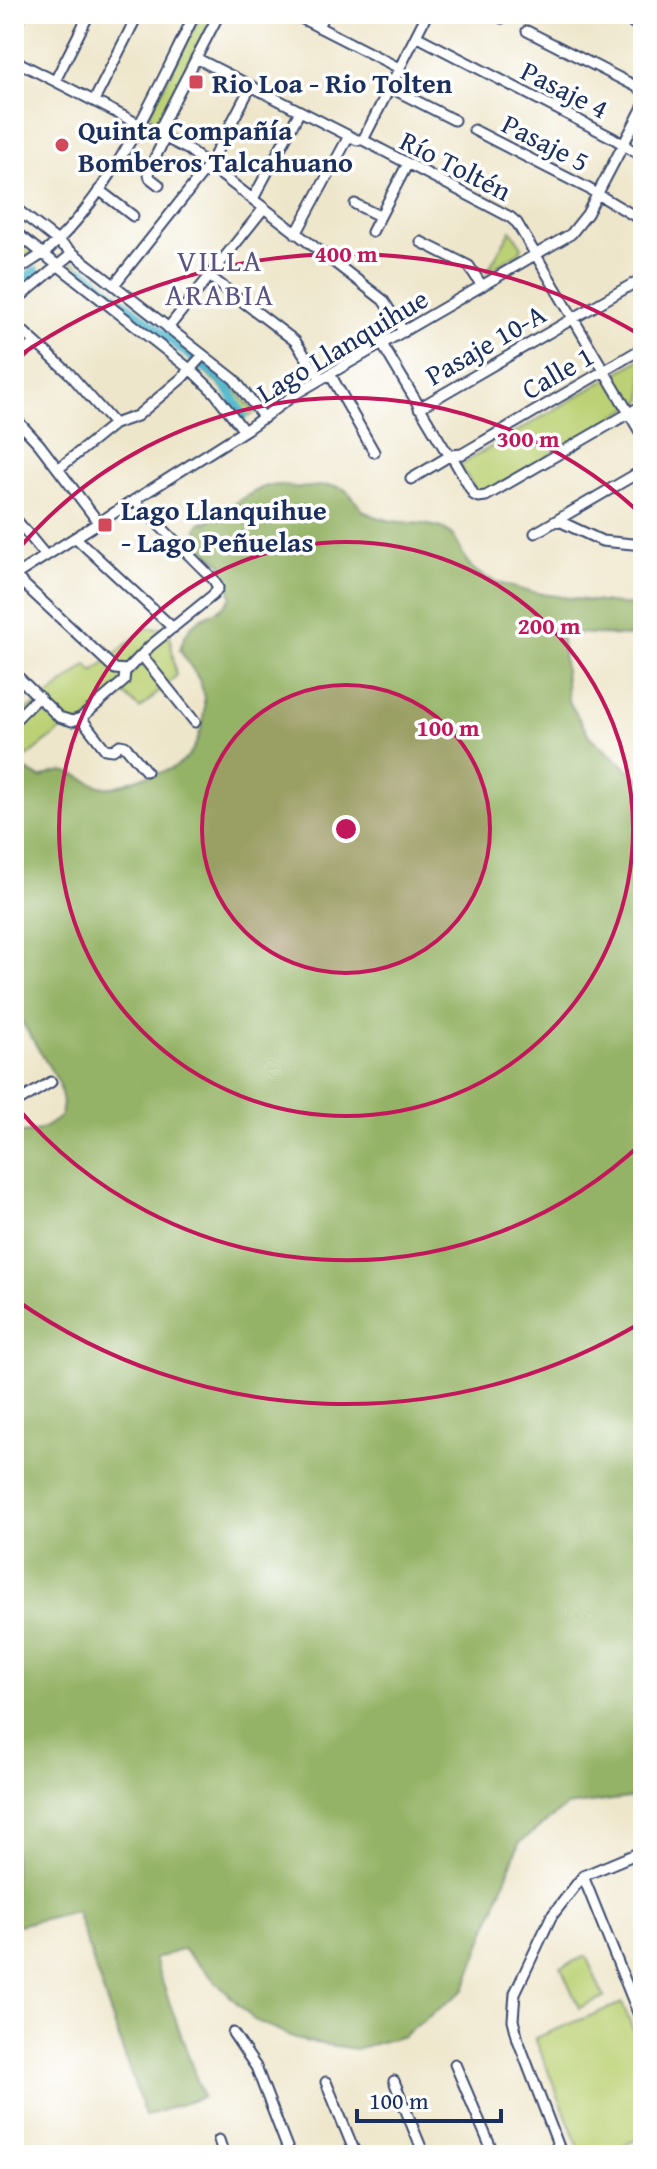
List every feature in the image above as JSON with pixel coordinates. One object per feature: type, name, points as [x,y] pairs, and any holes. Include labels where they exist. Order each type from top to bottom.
[{"type":"street","points":[[14,29],[22,14]]},
{"type":"street","points":[[55,81],[89,14]]},
{"type":"street","points":[[94,101],[138,14]]},
{"type":"street","points":[[14,273],[37,255],[44,254],[99,190],[122,156],[195,14]]},
{"type":"street","points":[[159,185],[150,178],[148,171],[196,58],[219,14]]},
{"type":"street","points":[[293,14],[399,68]]},
{"type":"street","points":[[318,27],[324,14]]},
{"type":"street","points":[[363,140],[427,14]]},
{"type":"street","points":[[617,14],[643,28]]},
{"type":"street","points":[[527,31],[643,90]]},
{"type":"street","name":"Pasaje 4","points":[[416,36],[643,157]]},
{"type":"street","name":"Río Toltén","points":[[196,58],[510,217],[536,254],[643,437]]},
{"type":"street","points":[[14,60],[210,164],[383,300],[404,332]]},
{"type":"street","points":[[114,285],[210,164],[251,86]]},
{"type":"street","points":[[389,87],[454,120]]},
{"type":"street","name":"Lago Llanquihue","points":[[14,576],[244,431],[288,399],[577,228],[643,107]]},
{"type":"street","points":[[253,199],[300,111]]},
{"type":"street","name":"Pasaje 5","points":[[474,130],[598,194],[643,221]]},
{"type":"street","points":[[296,234],[349,136]]},
{"type":"street","points":[[372,232],[407,165]]},
{"type":"street","points":[[99,190],[133,216]]},
{"type":"street","points":[[355,204],[379,216]]},
{"type":"street","points":[[14,207],[240,385],[264,418]]},
{"type":"street","points":[[168,328],[264,208]]},
{"type":"street","points":[[14,231],[191,370],[215,393],[244,431]]},
{"type":"street","points":[[421,242],[469,266],[482,286]]},
{"type":"street","points":[[14,302],[73,253]]},
{"type":"street","points":[[209,276],[295,341],[326,377],[374,452]]},
{"type":"street","name":"Pasaje 10-A","points":[[419,408],[643,278]]},
{"type":"street","points":[[14,323],[69,373],[114,424]]},
{"type":"street","points":[[14,361],[35,343]]},
{"type":"street","points":[[382,344],[474,495],[484,497],[643,405]]},
{"type":"street","name":"Calle 1","points":[[411,479],[451,455],[462,454],[643,348]]},
{"type":"street","points":[[58,469],[114,424],[137,416],[191,370],[203,355]]},
{"type":"street","points":[[14,417],[99,523]]},
{"type":"street","points":[[535,533],[643,470]]},
{"type":"street","points":[[14,673],[61,719],[74,721],[124,681],[125,671],[213,595],[217,585],[134,500]]},
{"type":"street","points":[[14,517],[46,556]]},
{"type":"street","points":[[557,520],[602,541],[643,545]]},
{"type":"street","points":[[76,538],[173,628]]},
{"type":"street","points":[[14,576],[115,669],[125,671]]},
{"type":"street","points":[[142,656],[195,722]]},
{"type":"street","points":[[14,721],[39,696]]},
{"type":"street","points":[[81,718],[103,748],[110,751],[125,746],[146,771]]},
{"type":"street","points":[[14,1104],[51,1082]]},
{"type":"street","points":[[562,2155],[518,2040],[513,2020],[515,1993],[551,1917],[583,1876],[643,1851]]},
{"type":"street","points":[[583,1876],[643,2025]]},
{"type":"street","points":[[233,2033],[256,2067],[290,2155]]},
{"type":"street","points":[[455,2064],[494,2155]]},
{"type":"street","points":[[394,2081],[424,2155]]},
{"type":"street","points":[[326,2082],[356,2155]]},
{"type":"street","points":[[219,2140],[224,2155]]},
{"type":"green space","points":[[201,14],[214,14],[161,117],[151,120],[150,113]]},
{"type":"green space","points":[[511,230],[522,247],[520,252],[487,272]]},
{"type":"green space","points":[[14,235],[35,250],[14,269]]},
{"type":"green space","points":[[73,261],[229,382],[255,412],[244,419],[221,387],[186,356],[67,267]]},
{"type":"green space","points":[[643,358],[643,400],[483,494],[477,493],[460,465]]},
{"type":"green space","points":[[282,485],[298,488],[335,486],[349,493],[363,510],[375,517],[446,530],[471,567],[511,587],[643,607],[643,637],[561,632],[568,700],[590,737],[643,782],[643,1796],[567,1806],[519,1843],[464,1990],[403,2036],[355,2049],[303,2041],[254,2020],[183,1949],[154,1959],[203,2097],[145,2116],[76,1911],[14,1926],[14,1133],[28,1133],[50,1124],[61,1116],[63,1103],[59,1083],[14,1009],[14,767],[21,767],[41,778],[52,773],[68,772],[110,787],[167,771],[191,753],[200,733],[204,700],[200,682],[180,650],[190,628],[231,598],[230,587],[220,579],[222,564],[198,541],[197,529],[200,523],[208,522],[258,490]]},
{"type":"green space","points":[[146,628],[169,629],[176,676],[140,709],[124,694],[82,723],[68,725],[25,758],[14,754],[14,716],[38,704],[87,665],[93,672]]},
{"type":"green space","points":[[586,1956],[604,1997],[579,2008],[561,1967]]},
{"type":"green space","points":[[622,2003],[643,2054],[643,2137],[600,2155],[582,2155],[535,2038]]},
{"type":"waterway","points":[[14,288],[35,271]]},
{"type":"waterway","points":[[83,271],[224,382],[243,416]]},
{"type":"place","name":"Rio Loa - Rio Tolten","points":[[196,82]]},
{"type":"place","name":"Quinta Compañía Bomberos Talcahuano","points":[[62,145]]},
{"type":"place","name":"Lago Llanquihue - Lago Peñuelas","points":[[105,525]]},
{"type":"district","name":"VILLA ARABIA","points":[[220,277]]}]
